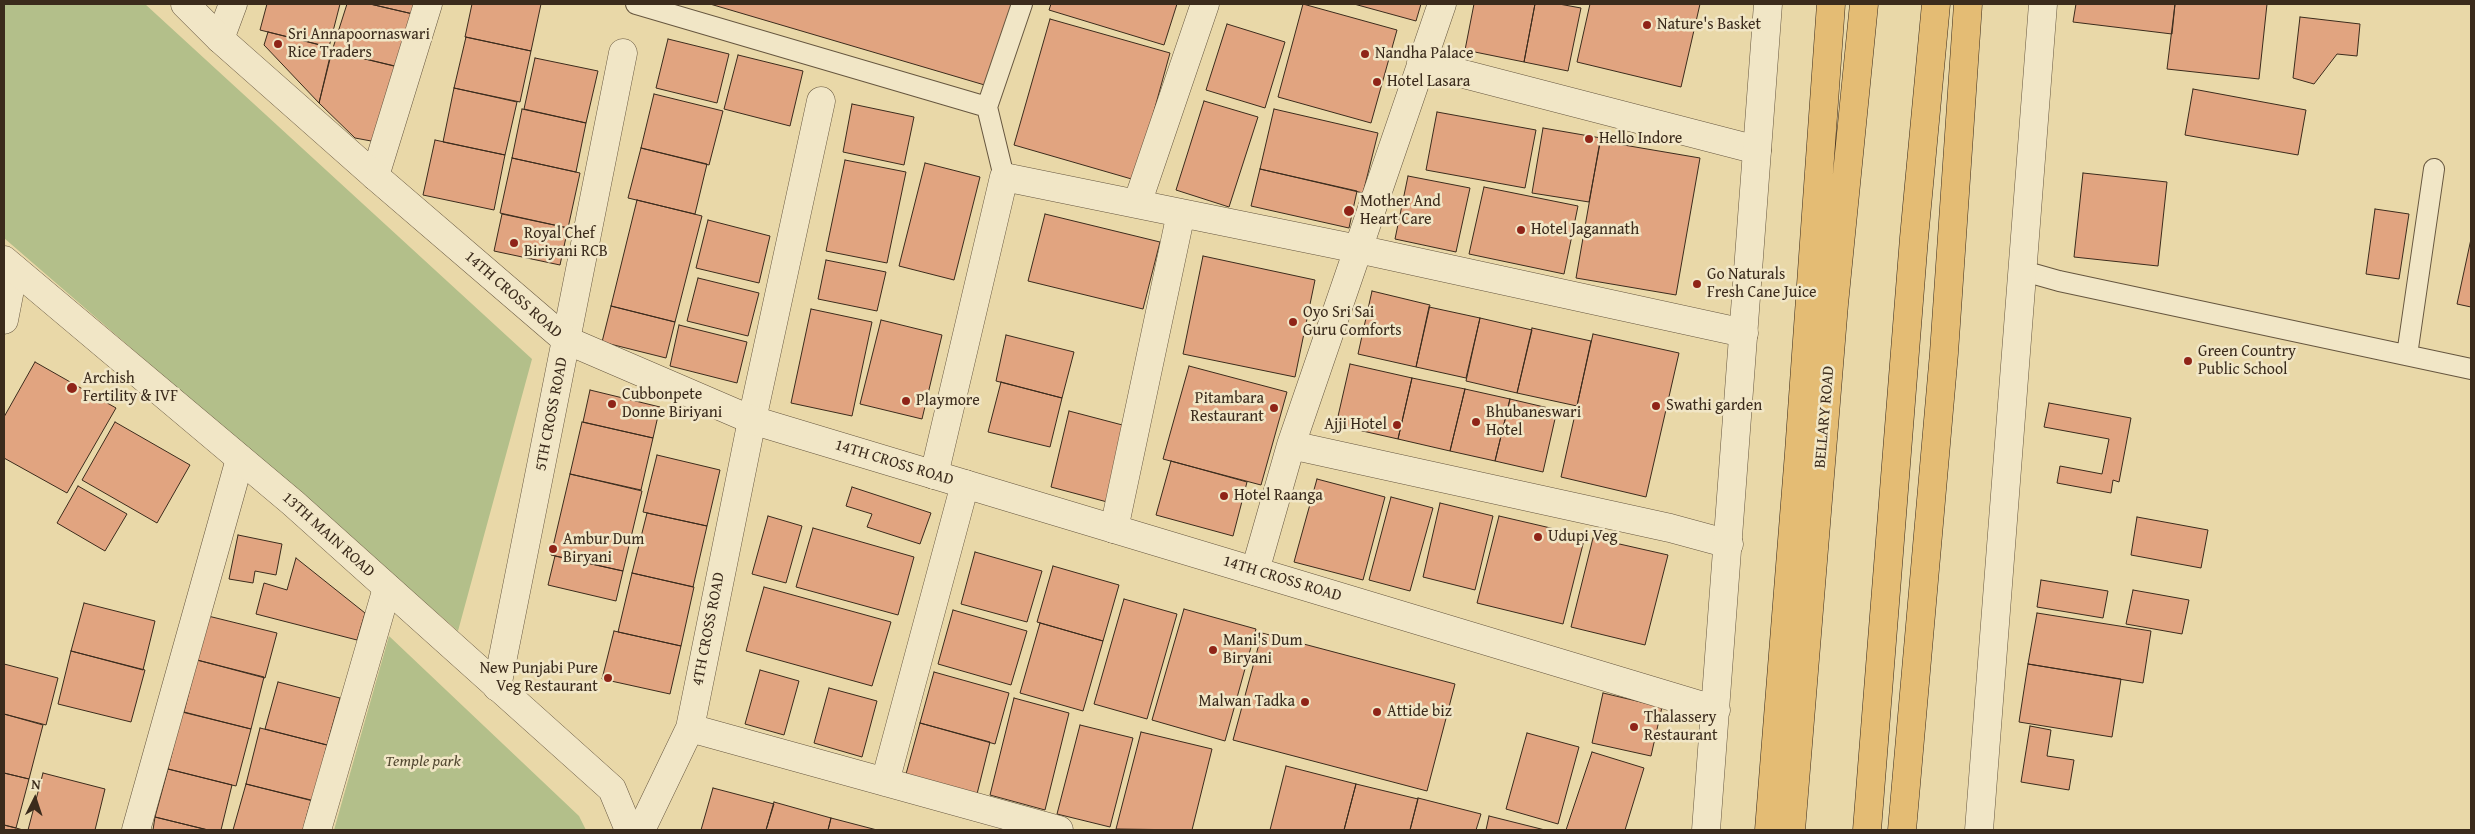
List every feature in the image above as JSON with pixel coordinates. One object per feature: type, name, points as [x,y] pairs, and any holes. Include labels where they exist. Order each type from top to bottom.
[{"type":"highway","name":"BELLARY ROAD","points":[[1769,830],[1800,443],[1831,4]]},
{"type":"highway","name":"BELLARY ROAD","points":[[1791,830],[1834,304],[1864,4]]},
{"type":"highway","points":[[1867,830],[1914,238],[1936,4]]},
{"type":"highway","points":[[1902,830],[1944,353],[1968,4]]},
{"type":"street","name":"14TH CROSS ROAD","points":[[185,4],[220,39],[375,176],[566,340],[752,420],[1716,710]]},
{"type":"street","points":[[220,39],[233,4]]},
{"type":"street","points":[[375,176],[428,4]]},
{"type":"street","points":[[1138,204],[1205,4]]},
{"type":"street","points":[[1255,571],[1292,445],[1442,4]]},
{"type":"street","points":[[1706,830],[1729,544],[1768,4]]},
{"type":"street","points":[[1979,830],[2020,270],[2043,4]]},
{"type":"street","name":"5TH CROSS ROAD","points":[[497,687],[623,53]]},
{"type":"street","points":[[1422,63],[1757,150]]},
{"type":"street","name":"4TH CROSS ROAD","points":[[640,830],[690,728],[752,420],[821,101]]},
{"type":"street","points":[[934,475],[1004,177],[1358,249],[1744,333]]},
{"type":"street","points":[[1114,529],[1181,213]]},
{"type":"street","points":[[4,320],[9,265]]},
{"type":"street","name":"13TH MAIN ROAD","points":[[9,265],[240,459],[612,789],[629,830]]},
{"type":"street","points":[[1292,445],[1670,528],[1729,544]]},
{"type":"street","points":[[136,830],[240,459]]},
{"type":"street","points":[[885,782],[965,484]]},
{"type":"street","points":[[317,830],[387,588]]},
{"type":"street","points":[[690,728],[1059,830]]},
{"type":"lane","points":[[636,4],[987,107]]},
{"type":"lane","points":[[1004,177],[987,107],[1022,4]]},
{"type":"lane","points":[[2407,355],[2434,169]]},
{"type":"lane","points":[[2020,270],[2059,281],[2471,369]]},
{"type":"green space","points":[[4,4],[145,4],[532,359],[458,631],[4,238]]},
{"type":"green space","name":"Temple park","points":[[389,636],[579,816],[586,830],[334,830]]},
{"type":"building","points":[[267,4],[340,4],[329,47],[260,30]]},
{"type":"building","points":[[347,4],[370,4],[413,14],[395,66],[332,51]]},
{"type":"building","points":[[370,4],[416,4],[413,14]]},
{"type":"building","points":[[472,4],[541,4],[531,51],[465,37]]},
{"type":"building","points":[[710,4],[1012,4],[988,86]]},
{"type":"building","points":[[1051,4],[1177,4],[1164,45],[1049,10]]},
{"type":"building","points":[[1303,4],[1397,30],[1371,123],[1278,97]]},
{"type":"building","points":[[1354,4],[1421,4],[1416,21]]},
{"type":"building","points":[[1474,4],[1535,4],[1524,62],[1465,50]]},
{"type":"building","points":[[1535,4],[1559,4],[1581,8],[1568,71],[1524,62]]},
{"type":"building","points":[[1590,4],[1700,4],[1681,87],[1577,62]]},
{"type":"building","points":[[2076,4],[2175,4],[2172,34],[2073,22]]},
{"type":"building","points":[[2175,4],[2267,4],[2259,79],[2167,69]]},
{"type":"building","points":[[2300,17],[2360,24],[2357,56],[2337,54],[2314,84],[2293,78]]},
{"type":"building","points":[[1050,19],[1170,53],[1135,180],[1014,145]]},
{"type":"building","points":[[1227,24],[1285,42],[1265,108],[1206,90]]},
{"type":"building","points":[[268,32],[332,48],[319,103],[264,45]]},
{"type":"building","points":[[466,37],[531,51],[520,102],[454,88]]},
{"type":"building","points":[[668,39],[729,54],[717,103],[656,88]]},
{"type":"building","points":[[332,51],[402,68],[382,143],[355,138],[319,103]]},
{"type":"building","points":[[738,55],[803,71],[790,126],[724,109]]},
{"type":"building","points":[[535,58],[598,71],[586,123],[524,109]]},
{"type":"building","points":[[454,88],[517,102],[505,155],[443,142]]},
{"type":"building","points":[[2193,89],[2306,110],[2298,155],[2185,135]]},
{"type":"building","points":[[654,94],[723,111],[709,165],[641,148]]},
{"type":"building","points":[[1204,101],[1258,117],[1229,207],[1176,190]]},
{"type":"building","points":[[852,104],[914,117],[904,165],[843,152]]},
{"type":"building","points":[[522,109],[586,123],[576,172],[512,158]]},
{"type":"building","points":[[1274,109],[1378,133],[1363,193],[1260,169]]},
{"type":"building","points":[[1437,112],[1536,130],[1525,188],[1426,170]]},
{"type":"building","points":[[1543,128],[1601,138],[1589,202],[1532,193]]},
{"type":"building","points":[[435,140],[505,155],[494,210],[423,195]]},
{"type":"building","points":[[1600,141],[1700,158],[1676,295],[1576,278]]},
{"type":"building","points":[[641,148],[707,164],[695,214],[628,198]]},
{"type":"building","points":[[512,158],[580,173],[568,228],[500,213]]},
{"type":"building","points":[[845,160],[906,172],[887,263],[826,251]]},
{"type":"building","points":[[925,163],[980,177],[954,280],[899,266]]},
{"type":"building","points":[[1260,169],[1357,191],[1349,228],[1251,206]]},
{"type":"building","points":[[2083,173],[2167,182],[2158,266],[2074,257]]},
{"type":"building","points":[[1408,176],[1470,188],[1456,252],[1395,239]]},
{"type":"building","points":[[1484,187],[1578,206],[1564,274],[1469,254]]},
{"type":"building","points":[[637,200],[702,216],[675,322],[611,306]]},
{"type":"building","points":[[2375,209],[2409,214],[2399,279],[2366,274]]},
{"type":"building","points":[[502,214],[568,228],[560,265],[494,251]]},
{"type":"building","points":[[1045,214],[1160,242],[1143,309],[1028,281]]},
{"type":"building","points":[[708,220],[770,236],[759,283],[696,268]]},
{"type":"building","points":[[2471,239],[2471,307],[2457,304]]},
{"type":"building","points":[[1203,256],[1315,280],[1295,377],[1183,354]]},
{"type":"building","points":[[826,260],[886,272],[877,311],[818,299]]},
{"type":"building","points":[[698,278],[759,293],[748,336],[687,321]]},
{"type":"building","points":[[1372,291],[1430,305],[1416,367],[1358,354]]},
{"type":"building","points":[[611,306],[675,322],[666,358],[602,342]]},
{"type":"building","points":[[1429,307],[1480,318],[1466,378],[1416,367]]},
{"type":"building","points":[[811,309],[872,322],[852,416],[791,403]]},
{"type":"building","points":[[1480,318],[1532,330],[1517,393],[1466,381]]},
{"type":"building","points":[[881,320],[942,335],[922,419],[860,404]]},
{"type":"building","points":[[679,325],[747,342],[737,383],[670,366]]},
{"type":"building","points":[[1532,328],[1591,341],[1577,406],[1517,393]]},
{"type":"building","points":[[1593,334],[1679,353],[1646,497],[1561,477]]},
{"type":"building","points":[[1006,335],[1074,352],[1062,398],[996,381]]},
{"type":"building","points":[[35,362],[116,408],[67,493],[4,458],[4,417]]},
{"type":"building","points":[[1350,364],[1412,378],[1398,439],[1336,425]]},
{"type":"building","points":[[1189,366],[1287,392],[1261,485],[1163,459]]},
{"type":"building","points":[[1412,378],[1465,389],[1450,451],[1398,439]]},
{"type":"building","points":[[1001,382],[1062,398],[1050,447],[988,432]]},
{"type":"building","points":[[1465,389],[1510,399],[1495,461],[1450,451]]},
{"type":"building","points":[[590,390],[660,407],[653,438],[583,422]]},
{"type":"building","points":[[1510,399],[1557,410],[1543,472],[1495,461]]},
{"type":"building","points":[[2049,403],[2131,418],[2119,482],[2113,480],[2111,493],[2057,483],[2060,466],[2102,474],[2109,439],[2044,427]]},
{"type":"building","points":[[1069,411],[1130,427],[1111,503],[1051,487]]},
{"type":"building","points":[[115,422],[190,465],[157,523],[82,480]]},
{"type":"building","points":[[582,422],[653,438],[641,490],[570,474]]},
{"type":"building","points":[[657,455],[720,470],[707,526],[643,512]]},
{"type":"building","points":[[1171,461],[1247,482],[1233,536],[1156,515]]},
{"type":"building","points":[[570,474],[642,491],[623,571],[551,555]]},
{"type":"building","points":[[1317,479],[1385,497],[1363,580],[1294,562]]},
{"type":"building","points":[[78,486],[127,514],[105,551],[57,523]]},
{"type":"building","points":[[852,487],[931,513],[920,544],[867,527],[872,514],[846,506]]},
{"type":"building","points":[[1391,497],[1433,508],[1410,591],[1369,580]]},
{"type":"building","points":[[1440,503],[1493,516],[1475,590],[1423,577]]},
{"type":"building","points":[[647,513],[707,526],[693,587],[632,573]]},
{"type":"building","points":[[768,516],[802,526],[786,583],[752,574]]},
{"type":"building","points":[[1499,516],[1585,536],[1563,624],[1477,603]]},
{"type":"building","points":[[2137,517],[2208,530],[2201,568],[2131,555]]},
{"type":"building","points":[[813,528],[914,557],[898,615],[796,587]]},
{"type":"building","points":[[238,535],[282,544],[276,575],[255,571],[253,583],[229,579]]},
{"type":"building","points":[[1593,538],[1668,555],[1645,645],[1571,627]]},
{"type":"building","points":[[975,552],[1042,571],[1027,622],[961,604]]},
{"type":"building","points":[[555,556],[623,571],[616,601],[548,585]]},
{"type":"building","points":[[296,558],[365,613],[357,640],[256,614],[264,583],[287,590]]},
{"type":"building","points":[[1053,566],[1119,585],[1103,641],[1037,622]]},
{"type":"building","points":[[632,573],[694,587],[681,646],[618,632]]},
{"type":"building","points":[[2041,580],[2108,591],[2103,618],[2037,607]]},
{"type":"building","points":[[764,587],[891,622],[872,686],[746,651]]},
{"type":"building","points":[[2133,590],[2189,600],[2182,634],[2126,624]]},
{"type":"building","points":[[1124,599],[1177,614],[1147,719],[1094,704]]},
{"type":"building","points":[[84,603],[155,621],[143,670],[71,651]]},
{"type":"building","points":[[1184,609],[1256,629],[1225,741],[1152,720]]},
{"type":"building","points":[[953,610],[1027,631],[1011,685],[938,664]]},
{"type":"building","points":[[2037,613],[2151,631],[2143,683],[2028,664]]},
{"type":"building","points":[[208,616],[277,633],[265,678],[197,660]]},
{"type":"building","points":[[1040,623],[1103,641],[1083,711],[1020,693]]},
{"type":"building","points":[[614,631],[681,646],[670,694],[602,679]]},
{"type":"building","points":[[1262,633],[1455,684],[1427,791],[1233,740]]},
{"type":"building","points":[[71,651],[145,670],[131,722],[58,704]]},
{"type":"building","points":[[197,660],[264,677],[251,729],[184,712]]},
{"type":"building","points":[[4,664],[58,678],[46,725],[4,714]]},
{"type":"building","points":[[2028,664],[2121,679],[2112,737],[2019,722]]},
{"type":"building","points":[[760,670],[799,681],[784,735],[745,724]]},
{"type":"building","points":[[934,672],[1009,693],[995,744],[920,723]]},
{"type":"building","points":[[278,682],[340,698],[327,745],[265,729]]},
{"type":"building","points":[[829,688],[877,701],[862,757],[814,743]]},
{"type":"building","points":[[1603,693],[1662,707],[1651,756],[1592,743]]},
{"type":"building","points":[[1014,698],[1069,713],[1045,810],[990,795]]},
{"type":"building","points":[[182,712],[251,729],[236,786],[168,769]]},
{"type":"building","points":[[4,714],[43,725],[29,779],[4,773]]},
{"type":"building","points":[[920,723],[990,742],[977,794],[906,774]]},
{"type":"building","points":[[1080,725],[1133,738],[1110,827],[1057,814]]},
{"type":"building","points":[[2030,726],[2051,730],[2047,756],[2074,760],[2069,790],[2021,782]]},
{"type":"building","points":[[260,728],[327,745],[313,801],[246,784]]},
{"type":"building","points":[[1141,732],[1212,749],[1192,830],[1116,829]]},
{"type":"building","points":[[1527,733],[1579,747],[1558,824],[1506,809]]},
{"type":"building","points":[[1592,752],[1644,768],[1625,830],[1566,830]]},
{"type":"building","points":[[1286,766],[1356,784],[1344,830],[1270,830]]},
{"type":"building","points":[[168,769],[232,785],[221,830],[208,830],[155,817]]},
{"type":"building","points":[[4,773],[29,779],[16,828],[4,825]]},
{"type":"building","points":[[43,773],[105,789],[95,830],[28,830]]},
{"type":"building","points":[[246,784],[311,800],[303,830],[233,830]]},
{"type":"building","points":[[1356,784],[1418,799],[1410,830],[1344,830]]},
{"type":"building","points":[[713,788],[774,804],[766,830],[701,830]]},
{"type":"building","points":[[1418,798],[1481,814],[1476,830],[1410,830]]},
{"type":"building","points":[[774,802],[831,818],[828,830],[766,830]]},
{"type":"building","points":[[1489,816],[1545,830],[1486,830]]},
{"type":"building","points":[[155,817],[208,830],[153,830]]},
{"type":"building","points":[[831,818],[877,830],[828,830]]},
{"type":"building","points":[[4,825],[16,828],[23,830],[4,830]]},
{"type":"place","name":"Nature's Basket","points":[[1647,25]]},
{"type":"place","name":"Sri Annapoornaswari Rice Traders","points":[[278,44]]},
{"type":"place","name":"Nandha Palace","points":[[1365,54]]},
{"type":"place","name":"Hotel Lasara","points":[[1377,82]]},
{"type":"place","name":"Hello Indore","points":[[1589,139]]},
{"type":"place","name":"Mother And Heart Care","points":[[1349,211]]},
{"type":"place","name":"Hotel Jagannath","points":[[1521,230]]},
{"type":"place","name":"Royal Chef Biriyani RCB","points":[[514,243]]},
{"type":"place","name":"Go Naturals Fresh Cane Juice","points":[[1697,284]]},
{"type":"place","name":"Oyo Sri Sai Guru Comforts","points":[[1293,322]]},
{"type":"place","name":"Green Country Public School","points":[[2188,361]]},
{"type":"place","name":"Archish Fertility & IVF","points":[[72,388]]},
{"type":"place","name":"Playmore","points":[[906,401]]},
{"type":"place","name":"Cubbonpete Donne Biriyani","points":[[612,404]]},
{"type":"place","name":"Swathi garden","points":[[1656,406]]},
{"type":"place","name":"Pitambara Restaurant","points":[[1274,408]]},
{"type":"place","name":"Bhubaneswari Hotel","points":[[1476,422]]},
{"type":"place","name":"Ajji Hotel","points":[[1397,425]]},
{"type":"place","name":"Hotel Raanga","points":[[1224,496]]},
{"type":"place","name":"Udupi Veg","points":[[1538,537]]},
{"type":"place","name":"Ambur Dum Biryani","points":[[553,549]]},
{"type":"place","name":"Mani's Dum Biryani","points":[[1213,650]]},
{"type":"place","name":"New Punjabi Pure Veg Restaurant","points":[[608,678]]},
{"type":"place","name":"Malwan Tadka","points":[[1305,702]]},
{"type":"place","name":"Attide biz","points":[[1377,712]]},
{"type":"place","name":"Thalassery Restaurant","points":[[1634,727]]}]
